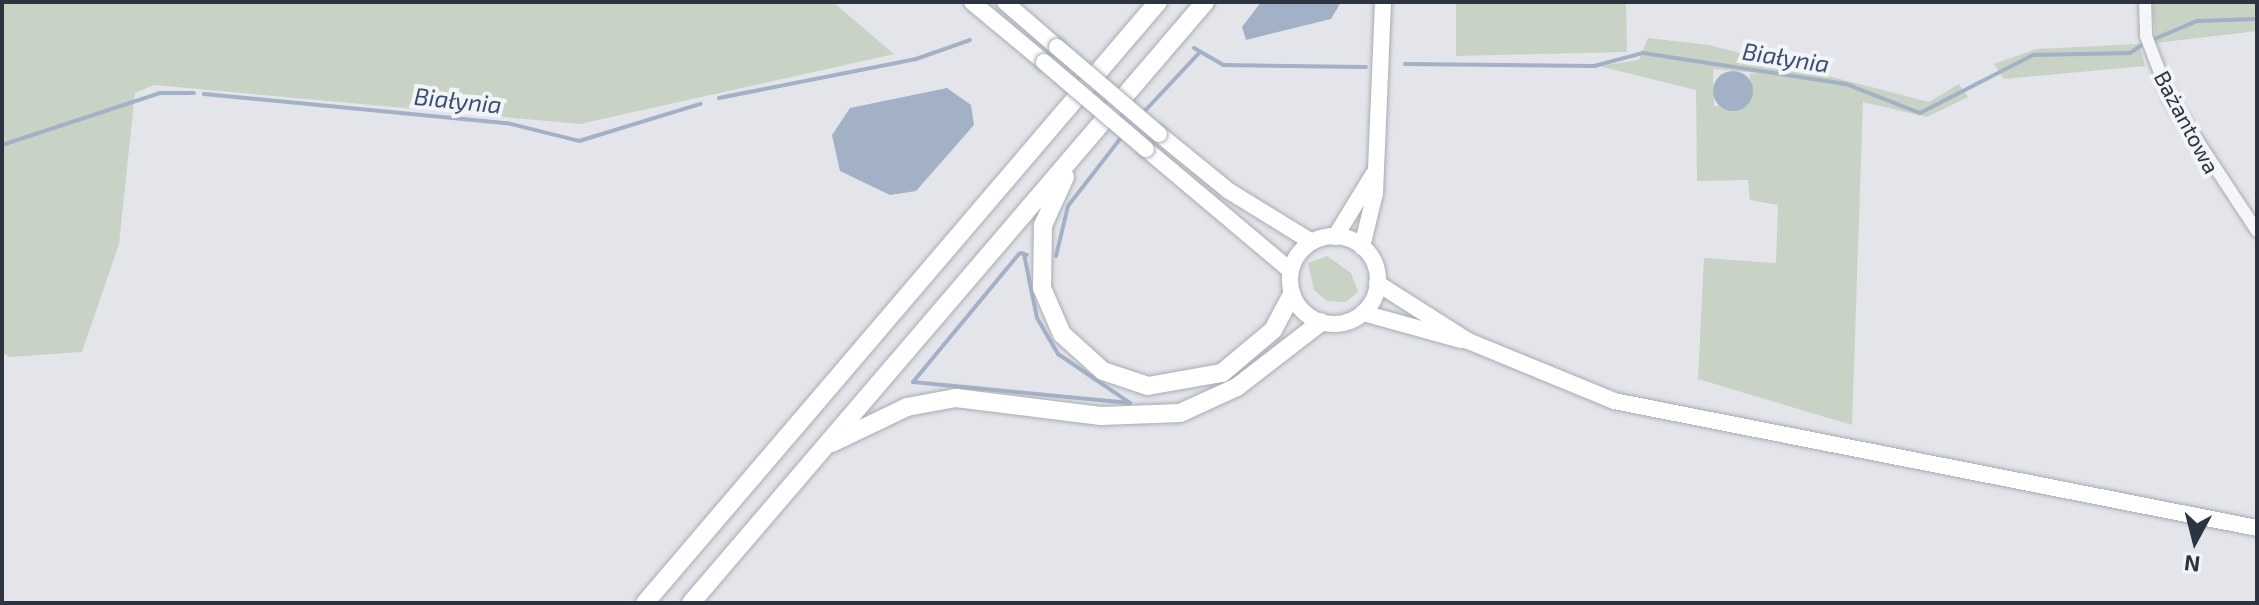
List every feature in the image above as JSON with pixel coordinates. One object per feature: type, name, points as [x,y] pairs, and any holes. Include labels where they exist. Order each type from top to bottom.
[{"type":"highway","points":[[645,603],[1158,2]]},
{"type":"highway","points":[[691,603],[1205,2]]},
{"type":"highway","points":[[1082,145],[1043,225],[1038,269],[1052,319],[1103,371],[1148,386],[1222,373],[1273,330],[1292,295]]},
{"type":"highway","points":[[823,448],[907,407],[956,398],[1101,416],[1180,413],[1237,387],[1321,322]]},
{"type":"main road","points":[[972,2],[1291,271]]},
{"type":"main road","points":[[1005,2],[1229,191],[1312,242]]},
{"type":"main road","points":[[1383,2],[1376,170],[1362,247],[1377,283],[1468,341]]},
{"type":"main road","points":[[1335,237],[1376,170]]},
{"type":"main road","points":[[1362,247],[1335,237],[1312,242],[1291,271],[1292,295],[1321,322],[1342,323],[1363,313],[1377,283]]},
{"type":"main road","points":[[1363,313],[1468,341],[1614,401],[2257,528]]},
{"type":"street","name":"Bażantowa","points":[[2145,2],[2146,36],[2170,99],[2257,231]]},
{"type":"green space","points":[[2,2],[833,2],[894,54],[580,124],[154,85],[135,93],[119,244],[82,352],[10,357],[2,353]]},
{"type":"green space","points":[[1456,2],[1626,2],[1627,52],[1456,56]]},
{"type":"green space","points":[[2152,2],[2257,2],[2257,31],[2156,43]]},
{"type":"green space","points":[[1648,38],[1709,45],[1929,102],[1959,84],[1968,97],[1927,117],[1863,102],[1852,425],[1698,379],[1704,258],[1776,263],[1778,205],[1750,200],[1748,180],[1697,181],[1696,90],[1599,66],[1639,60]],"holes":[[[1713,69],[1757,73],[1750,74],[1748,105],[1714,106]]]},
{"type":"green space","points":[[2139,44],[2145,66],[2004,79],[1994,64],[2036,49]]},
{"type":"green space","points":[[1327,256],[1351,273],[1358,292],[1346,302],[1327,301],[1314,290],[1308,263]]},
{"type":"water","points":[[1261,2],[1341,2],[1331,19],[1246,40],[1242,27]]},
{"type":"water","points":[[1733,71],[1747,77],[1753,91],[1747,105],[1733,111],[1719,105],[1713,91],[1719,77]]},
{"type":"water","points":[[947,88],[971,105],[974,125],[916,191],[890,195],[840,171],[832,135],[850,108]]},
{"type":"waterway","name":"Białynia","points":[[2152,40],[2197,21],[2257,19]]},
{"type":"waterway","name":"Białynia","points":[[719,98],[916,59],[970,40]]},
{"type":"waterway","name":"Białynia","points":[[1405,64],[1594,66],[1643,53],[1846,84],[1920,113],[2033,55],[2130,53],[2142,45]]},
{"type":"waterway","name":"Białynia","points":[[1194,48],[1223,65],[1366,67]]},
{"type":"waterway","points":[[1142,114],[1200,52]]},
{"type":"waterway","name":"Białynia","points":[[2,145],[160,93],[194,93]]},
{"type":"waterway","name":"Białynia","points":[[204,94],[507,123],[579,141],[700,104]]},
{"type":"waterway","points":[[1056,256],[1068,206],[1123,135]]},
{"type":"waterway","points":[[1024,254],[1037,318],[1058,354],[1130,403],[913,382],[1019,254],[1021,253],[1027,255]]}]
